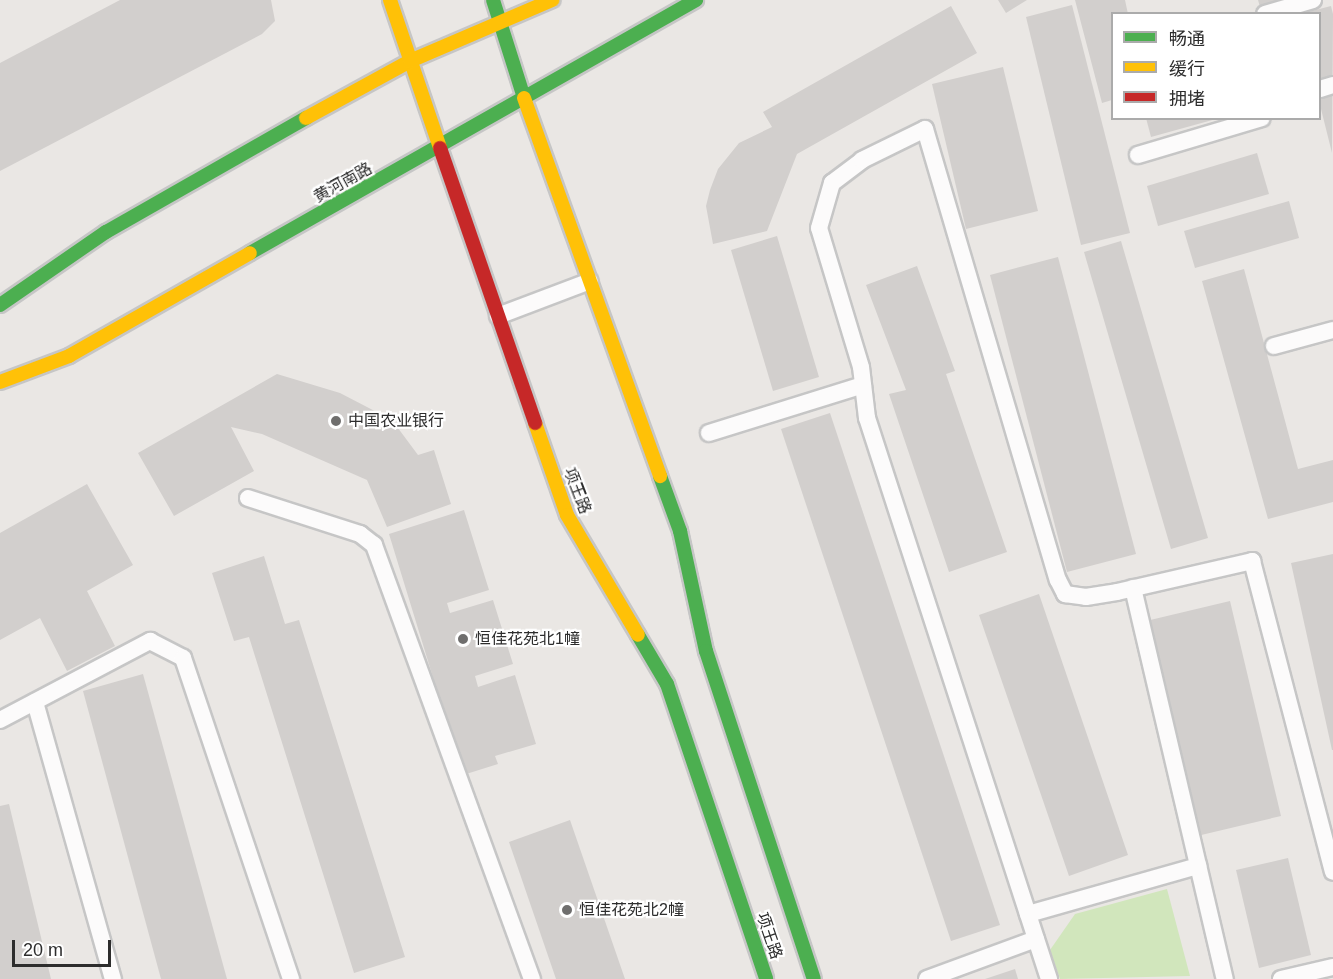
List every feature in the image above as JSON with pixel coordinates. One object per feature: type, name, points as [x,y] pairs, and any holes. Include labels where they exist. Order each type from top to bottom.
[{"type":"main road","name":"项王路","points":[[390,0],[567,515],[667,684],[766,979]]},
{"type":"main road","name":"项王路","points":[[493,0],[524,98],[680,531],[706,651],[814,979]]},
{"type":"main road","points":[[0,305],[106,232],[410,61],[552,0]]},
{"type":"main road","name":"黄河南路","points":[[0,382],[69,356],[440,148],[696,0]]},
{"type":"lane","points":[[1272,12],[1313,0]]},
{"type":"lane","points":[[1138,155],[1255,120]]},
{"type":"lane","points":[[1049,979],[867,418],[863,385],[819,228],[822,206],[832,183],[862,160],[925,129],[1058,580],[1065,594],[1086,597],[1251,561],[1333,872]]},
{"type":"lane","points":[[498,316],[590,281]]},
{"type":"lane","points":[[1274,346],[1333,330]]},
{"type":"lane","points":[[709,433],[863,385]]},
{"type":"lane","points":[[248,498],[360,534],[374,545],[532,979]]},
{"type":"lane","points":[[1133,588],[1225,979]]},
{"type":"lane","points":[[0,720],[150,641],[183,658],[291,979]]},
{"type":"lane","points":[[34,702],[113,979]]},
{"type":"lane","points":[[1028,914],[1198,866]]},
{"type":"lane","points":[[927,979],[1036,939]]},
{"type":"lane","points":[[1281,979],[1333,967]]},
{"type":"green space","points":[[1167,889],[1190,976],[1060,979],[1050,950],[1075,914]]},
{"type":"building","points":[[120,0],[271,0],[275,21],[262,34],[0,171],[0,63]]},
{"type":"building","points":[[998,0],[1027,0],[1006,13]]},
{"type":"building","points":[[1075,0],[1125,0],[1128,12],[1111,12],[1111,100],[1102,103]]},
{"type":"building","points":[[1258,0],[1282,0],[1282,1],[1260,7]]},
{"type":"building","points":[[1072,5],[1130,233],[1081,245],[1026,17]]},
{"type":"building","points":[[951,6],[977,53],[797,154],[767,231],[713,244],[706,206],[710,190],[718,169],[739,143],[772,127],[763,112]]},
{"type":"building","points":[[1331,6],[1333,14],[1332,153],[1321,109],[1321,12],[1308,12]]},
{"type":"building","points":[[1003,67],[1038,211],[966,229],[932,84]]},
{"type":"building","points":[[1147,120],[1212,120],[1151,137]]},
{"type":"building","points":[[1257,153],[1269,194],[1158,226],[1147,186]]},
{"type":"building","points":[[1289,201],[1299,238],[1195,268],[1184,231]]},
{"type":"building","points":[[777,236],[819,377],[773,391],[731,250]]},
{"type":"building","points":[[1121,241],[1208,538],[1171,549],[1084,252]]},
{"type":"building","points":[[1058,257],[1136,554],[1067,572],[990,275]]},
{"type":"building","points":[[917,266],[955,371],[946,374],[1007,552],[949,572],[889,394],[906,390],[866,285]]},
{"type":"building","points":[[1244,269],[1298,469],[1333,460],[1333,502],[1268,519],[1202,281]]},
{"type":"building","points":[[277,374],[340,393],[392,420],[418,455],[434,450],[451,504],[387,527],[367,480],[262,434],[231,427],[254,471],[174,516],[138,453]]},
{"type":"building","points":[[830,413],[1000,925],[951,941],[781,429]]},
{"type":"building","points":[[87,484],[133,565],[87,591],[115,646],[67,671],[40,618],[0,640],[0,533]]},
{"type":"building","name":"恒佳花苑北1幢","points":[[464,510],[489,590],[447,603],[450,613],[493,600],[513,664],[475,676],[478,687],[515,675],[536,744],[495,756],[498,764],[463,775],[389,534]]},
{"type":"building","points":[[1333,554],[1333,750],[1332,750],[1291,563]]},
{"type":"building","points":[[264,556],[285,624],[299,620],[405,957],[354,973],[249,637],[234,641],[212,573]]},
{"type":"building","points":[[1039,594],[1128,855],[1069,876],[979,615]]},
{"type":"building","points":[[1230,601],[1281,816],[1197,836],[1146,621]]},
{"type":"building","points":[[143,674],[227,979],[161,979],[83,691]]},
{"type":"building","points":[[9,804],[51,979],[0,979],[0,806]]},
{"type":"building","name":"恒佳花苑北2幢","points":[[570,820],[625,979],[556,979],[509,842]]},
{"type":"building","points":[[1288,858],[1311,955],[1259,968],[1236,870]]},
{"type":"building","points":[[1015,969],[1018,979],[985,979]]},
{"type":"traffic: fast","points":[[493,0],[524,98]]},
{"type":"traffic: fast","points":[[250,253],[696,0]]},
{"type":"traffic: fast","points":[[0,305],[106,232],[306,118]]},
{"type":"traffic: fast","points":[[660,476],[680,531],[706,651],[814,979]]},
{"type":"traffic: fast","points":[[638,635],[667,684],[766,979]]},
{"type":"traffic: slow","points":[[390,0],[440,148]]},
{"type":"traffic: slow","points":[[306,118],[410,61],[552,0]]},
{"type":"traffic: slow","points":[[524,98],[660,476]]},
{"type":"traffic: slow","points":[[0,382],[69,356],[250,253]]},
{"type":"traffic: slow","points":[[535,423],[567,515],[638,635]]},
{"type":"traffic: jam","points":[[440,148],[535,423]]},
{"type":"place","name":"中国农业银行","points":[[336,421]]},
{"type":"place","name":"恒佳花苑北1幢","points":[[463,639]]},
{"type":"place","name":"恒佳花苑北2幢","points":[[567,910]]}]
